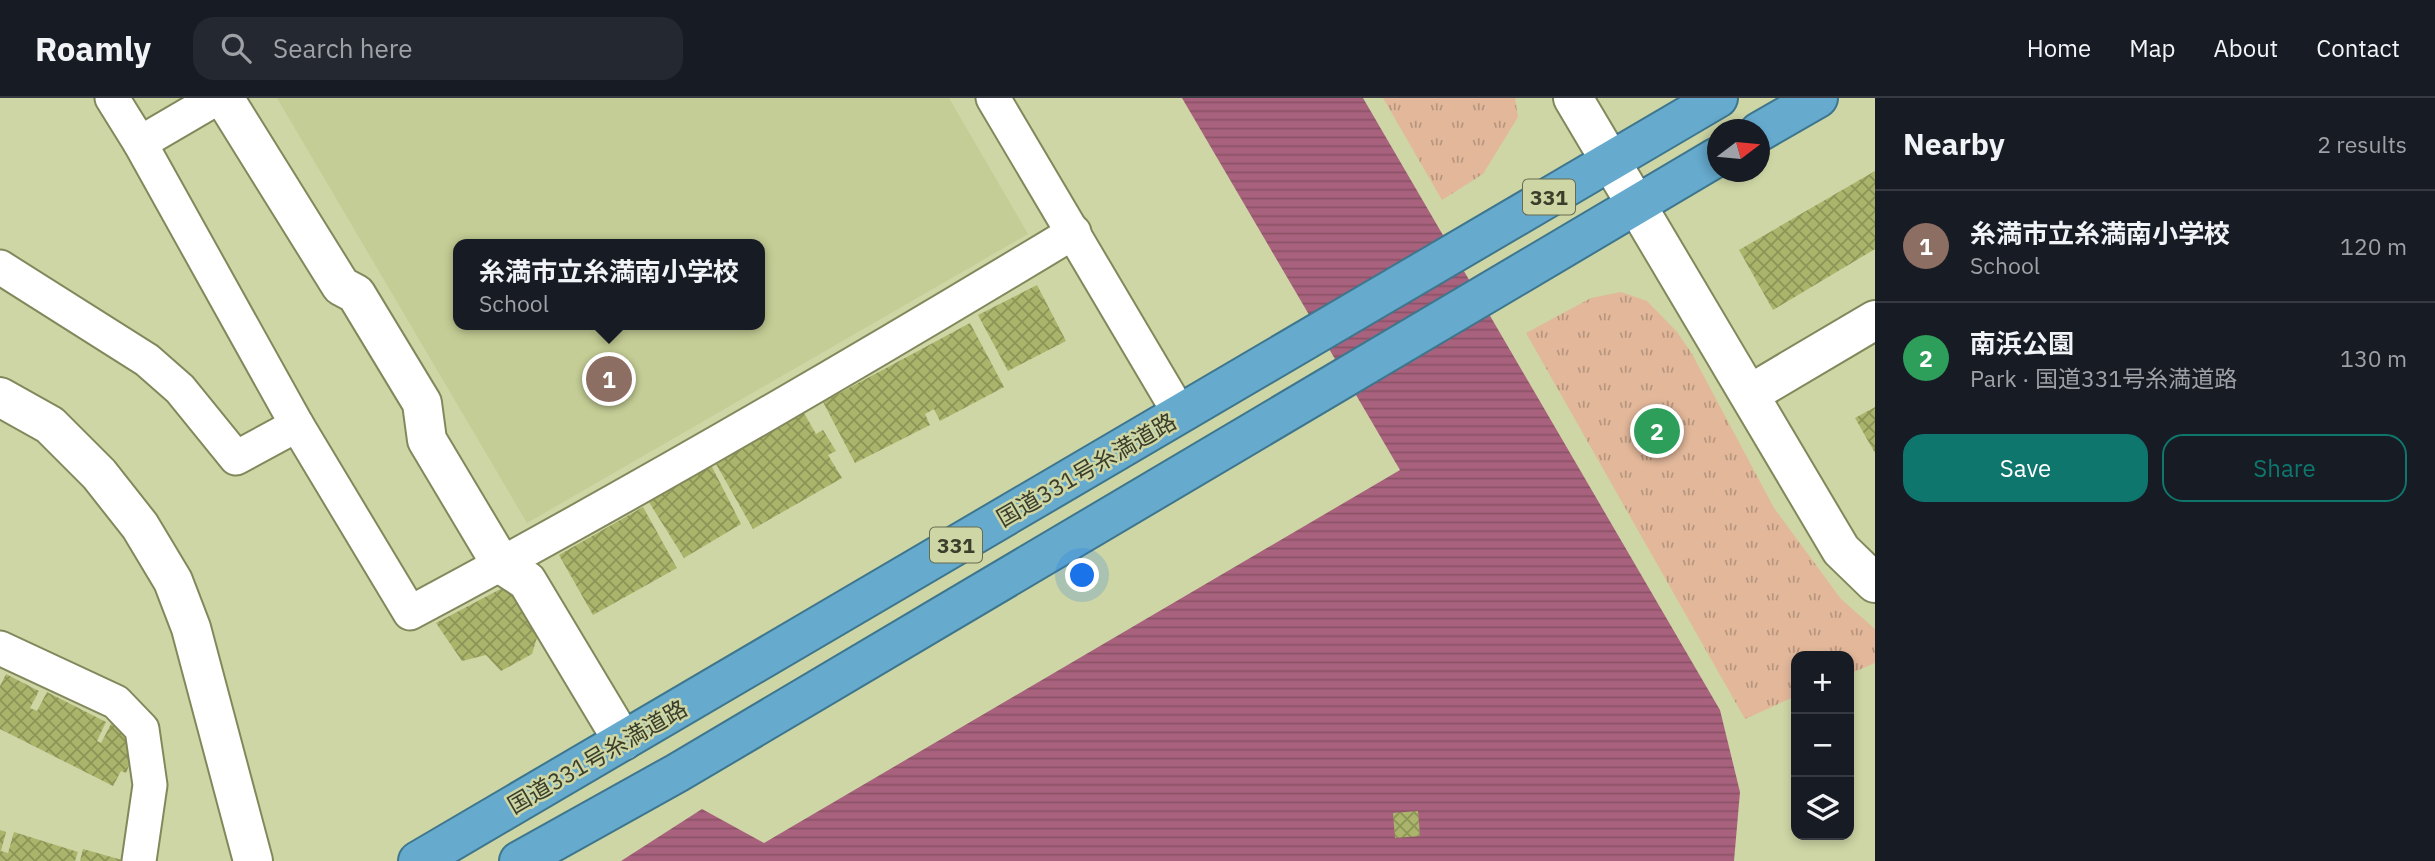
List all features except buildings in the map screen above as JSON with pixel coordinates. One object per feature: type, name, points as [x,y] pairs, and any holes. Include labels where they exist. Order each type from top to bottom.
[{"type":"highway","name":"国道331号糸満道路","points":[[418,861],[1718,98]]},
{"type":"highway","points":[[1770,126],[1818,98]]},
{"type":"highway","name":"331","points":[[534,853],[677,773],[1707,163]]},
{"type":"street","points":[[112,98],[140,143],[297,425],[410,613],[777,409],[1074,232]]},
{"type":"street","points":[[140,143],[217,98]]},
{"type":"street","points":[[224,98],[341,286],[356,294],[422,404],[427,440],[501,564],[527,581],[616,744]]},
{"type":"street","points":[[993,98],[1181,414]]},
{"type":"street","points":[[1573,98],[1841,550],[1875,583]]},
{"type":"street","points":[[0,267],[147,360],[180,389],[236,458],[297,425]]},
{"type":"street","points":[[1750,394],[1875,320]]},
{"type":"street","points":[[0,397],[50,425],[99,474],[140,526],[173,581],[191,628],[253,861]]},
{"type":"street","points":[[0,648],[116,702],[142,729],[150,785],[139,861]]},
{"type":"shaded area","points":[[277,98],[949,98],[1028,234],[527,523]]},
{"type":"shaded area","points":[[1182,98],[1363,98],[1720,710],[1740,792],[1734,861],[621,861],[702,809],[764,843],[1400,470]]},
{"type":"green space","points":[[1383,98],[1515,98],[1518,117],[1483,174],[1442,200]]},
{"type":"green space","points":[[1621,292],[1647,301],[1677,332],[1692,354],[1774,508],[1841,599],[1875,629],[1875,663],[1854,672],[1854,651],[1791,651],[1791,698],[1745,719],[1526,333],[1591,298]]},
{"type":"place","name":"糸満市立糸満南小学校","points":[[609,379]]},
{"type":"place","name":"南浜公園","points":[[1657,431]]}]
